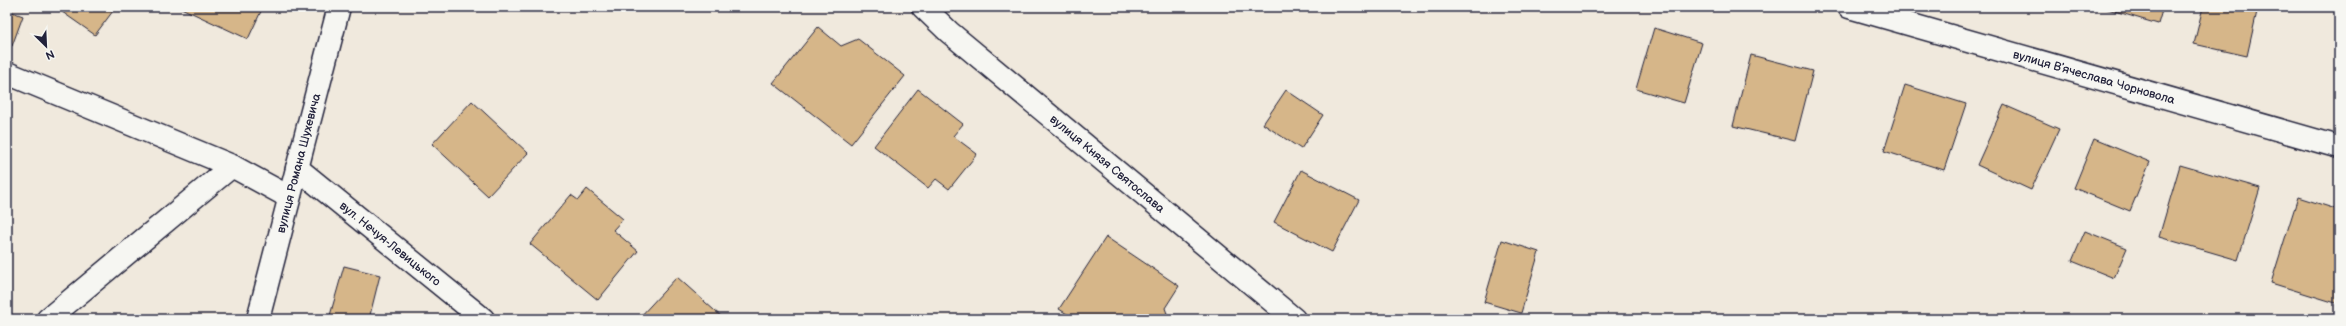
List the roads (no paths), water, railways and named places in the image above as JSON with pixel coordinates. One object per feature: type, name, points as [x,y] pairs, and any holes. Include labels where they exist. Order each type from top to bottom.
[{"type":"street","name":"вулиця Романа Шухевича","points":[[258,319],[339,7]]},
{"type":"street","name":"вулиця Князя Святослава","points":[[923,7],[949,32],[1294,319]]},
{"type":"street","name":"вулиця Вʼячеслава Чорновола","points":[[1849,7],[2339,147]]},
{"type":"street","points":[[7,73],[232,166],[289,197]]},
{"type":"street","points":[[48,319],[232,166]]},
{"type":"street","name":"вул. Нечуя-Левицького","points":[[297,168],[483,319]]}]
